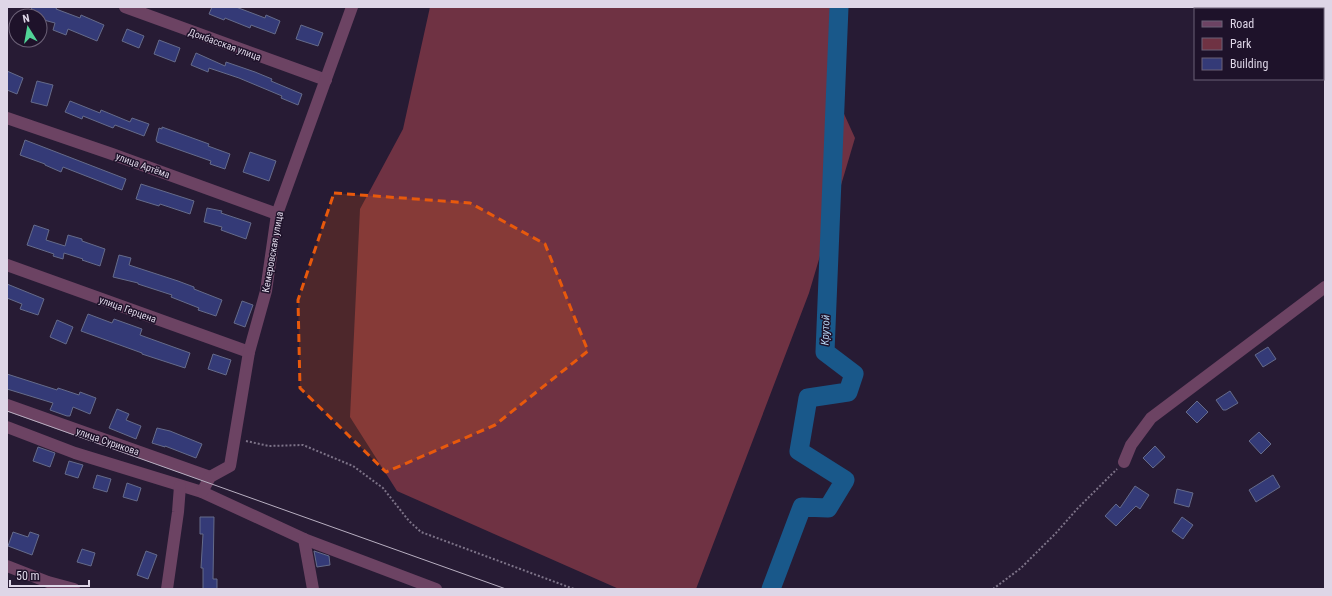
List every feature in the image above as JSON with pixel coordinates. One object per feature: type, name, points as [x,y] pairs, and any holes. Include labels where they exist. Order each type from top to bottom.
[{"type":"street","name":"Донбасская улица","points":[[125,7],[326,80]]},
{"type":"street","name":"Кемеровская улица","points":[[210,477],[230,466],[250,352],[266,291],[277,214],[352,7]]},
{"type":"street","name":"улица Артёма","points":[[7,118],[112,154],[277,214]]},
{"type":"street","name":"улица Герцена","points":[[7,265],[250,352]]},
{"type":"street","points":[[1124,462],[1131,445],[1151,418],[1325,287]]},
{"type":"street","name":"улица Сурикова","points":[[7,406],[210,477]]},
{"type":"street","name":"улица Сурикова","points":[[7,427],[75,452],[202,492],[304,539],[436,589]]},
{"type":"street","points":[[202,492],[210,477]]},
{"type":"street","points":[[167,589],[178,512],[180,486]]},
{"type":"street","points":[[304,539],[313,589]]},
{"type":"street","points":[[7,566],[47,586],[74,589]]},
{"type":"path","points":[[235,438],[262,446],[303,445],[353,466],[383,488],[409,521],[420,532],[574,589]]},
{"type":"path","points":[[993,589],[1020,568],[1124,462]]},
{"type":"highlighted area","points":[[334,193],[470,203],[545,244],[588,351],[495,425],[386,472],[300,388],[298,300]]},
{"type":"green space","points":[[430,7],[834,7],[840,105],[855,138],[809,293],[696,589],[619,589],[397,491],[350,417],[360,209],[403,129]]},
{"type":"building","points":[[57,7],[56,9],[80,18],[81,15],[104,25],[97,41],[68,29],[66,35],[53,30],[55,23],[48,21],[48,8],[32,8]]},
{"type":"building","points":[[212,7],[236,7],[265,18],[266,15],[280,21],[275,34],[251,25],[250,28],[225,18],[224,20],[209,14]]},
{"type":"building","points":[[301,25],[323,33],[318,46],[296,39]]},
{"type":"building","points":[[127,29],[144,36],[139,48],[122,41]]},
{"type":"building","points":[[159,40],[180,48],[175,62],[154,54]]},
{"type":"building","points":[[196,53],[225,66],[226,62],[255,72],[272,79],[271,81],[302,94],[298,105],[281,98],[282,96],[239,78],[209,68],[208,72],[191,65]]},
{"type":"building","points":[[7,71],[23,78],[17,94],[7,90]]},
{"type":"building","points":[[37,81],[53,85],[47,106],[31,102]]},
{"type":"building","points":[[70,101],[100,113],[101,110],[130,122],[132,118],[149,124],[144,136],[115,125],[113,128],[83,116],[82,119],[65,112]]},
{"type":"building","points":[[162,127],[209,144],[208,146],[230,154],[225,169],[210,164],[211,161],[157,142],[156,140],[159,128],[162,129]]},
{"type":"building","points":[[25,140],[126,179],[122,190],[63,167],[61,172],[45,164],[20,155]]},
{"type":"building","points":[[250,152],[276,161],[269,181],[243,172]]},
{"type":"building","points":[[141,184],[194,201],[190,214],[160,204],[159,206],[136,199]]},
{"type":"building","points":[[207,208],[222,211],[221,213],[251,223],[246,239],[221,230],[222,227],[204,222]]},
{"type":"building","points":[[34,225],[49,230],[46,240],[65,246],[68,235],[82,239],[82,241],[105,249],[100,266],[64,253],[63,259],[53,256],[54,254],[27,245]]},
{"type":"building","points":[[119,255],[131,258],[129,265],[194,287],[194,289],[222,300],[216,316],[198,310],[199,308],[171,297],[172,295],[138,283],[113,277]]},
{"type":"building","points":[[7,284],[44,299],[38,315],[20,309],[22,304],[7,298]]},
{"type":"building","points":[[242,301],[253,305],[245,327],[234,323]]},
{"type":"building","points":[[88,314],[112,323],[114,319],[142,329],[140,335],[190,353],[185,368],[142,354],[81,331]]},
{"type":"building","points":[[57,320],[73,327],[66,344],[50,337]]},
{"type":"building","points":[[1268,347],[1276,359],[1263,367],[1255,355]]},
{"type":"building","points":[[213,354],[231,360],[226,375],[208,369]]},
{"type":"building","points":[[7,374],[57,390],[58,388],[79,395],[80,392],[96,398],[90,414],[73,407],[70,416],[67,416],[50,410],[53,403],[7,389]]},
{"type":"building","points":[[1230,391],[1238,403],[1226,410],[1223,410],[1216,400]]},
{"type":"building","points":[[1197,401],[1208,412],[1197,423],[1186,412]]},
{"type":"building","points":[[117,409],[129,414],[126,420],[141,426],[136,439],[109,428]]},
{"type":"building","points":[[157,428],[170,431],[202,444],[196,458],[165,446],[152,443]]},
{"type":"building","points":[[1259,432],[1271,444],[1261,454],[1249,441]]},
{"type":"building","points":[[1155,446],[1165,457],[1153,468],[1143,458]]},
{"type":"building","points":[[38,447],[55,453],[50,467],[33,461]]},
{"type":"building","points":[[69,461],[83,465],[78,478],[65,474]]},
{"type":"building","points":[[97,475],[111,479],[107,492],[93,488]]},
{"type":"building","points":[[1273,475],[1280,487],[1256,502],[1249,490]]},
{"type":"building","points":[[127,483],[141,488],[137,501],[123,497]]},
{"type":"building","points":[[1135,486],[1149,495],[1140,509],[1136,506],[1116,526],[1105,516],[1116,504],[1120,508]]},
{"type":"building","points":[[1177,489],[1193,493],[1189,507],[1174,503]]},
{"type":"building","points":[[200,517],[214,517],[213,579],[217,579],[217,589],[203,589],[203,568],[201,568],[203,534],[200,534]]},
{"type":"building","points":[[1182,517],[1193,525],[1183,539],[1172,531]]},
{"type":"building","points":[[13,532],[28,537],[30,532],[39,535],[32,555],[8,546]]},
{"type":"building","points":[[82,549],[95,553],[91,566],[77,562]]},
{"type":"building","points":[[146,551],[157,555],[148,579],[137,575]]},
{"type":"building","points":[[314,551],[329,556],[330,565],[317,567]]},
{"type":"waterway","name":"Крутой","points":[[771,589],[802,507],[828,508],[845,480],[799,451],[808,398],[848,392],[854,374],[825,352],[839,7]]},
{"type":"tram line","points":[[7,411],[506,589]]}]
